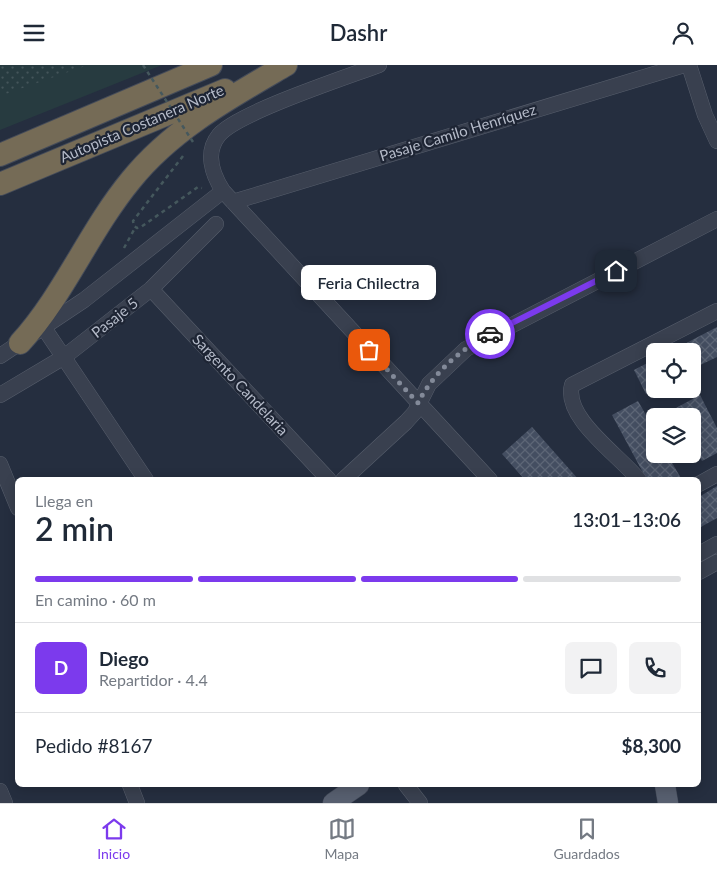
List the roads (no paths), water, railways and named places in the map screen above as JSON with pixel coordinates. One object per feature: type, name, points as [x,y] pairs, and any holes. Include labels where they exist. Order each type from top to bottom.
[{"type":"highway","name":"Autopista Costanera Norte","points":[[0,155],[211,65]]},
{"type":"highway","name":"Autopista Costanera Norte","points":[[0,184],[285,65]]},
{"type":"highway","points":[[11,348],[41,316],[122,191],[150,158],[216,107],[285,65]]},
{"type":"highway","points":[[0,149],[36,139]]},
{"type":"main road","points":[[333,803],[353,787]]},
{"type":"main road","points":[[666,787],[668,803]]},
{"type":"street","points":[[379,65],[256,113],[228,127],[216,139],[212,152],[214,173],[228,196],[487,477]]},
{"type":"street","name":"Pasaje Camilo Henríquez","points":[[228,196],[684,65]]},
{"type":"street","points":[[689,65],[705,115],[717,141]]},
{"type":"street","points":[[0,356],[84,301],[228,196]]},
{"type":"street","points":[[346,477],[406,422],[429,384],[448,364],[480,339],[717,219]]},
{"type":"street","name":"Pasaje 5","points":[[0,395],[64,357],[151,289],[216,223]]},
{"type":"street","name":"Sargento Candelaria","points":[[151,289],[326,477]]},
{"type":"street","points":[[636,477],[582,422],[574,409],[569,394],[572,385],[717,311]]},
{"type":"street","points":[[44,328],[144,477]]},
{"type":"street","points":[[0,464],[15,500]]},
{"type":"street","points":[[701,483],[717,474]]},
{"type":"street","points":[[701,553],[717,544]]},
{"type":"street","points":[[701,571],[717,562]]},
{"type":"street","points":[[131,787],[137,803]]},
{"type":"street","points":[[408,787],[420,803]]},
{"type":"street","points":[[0,791],[5,803]]},
{"type":"place","name":"Feria Chilectra","points":[[369,350]]}]
